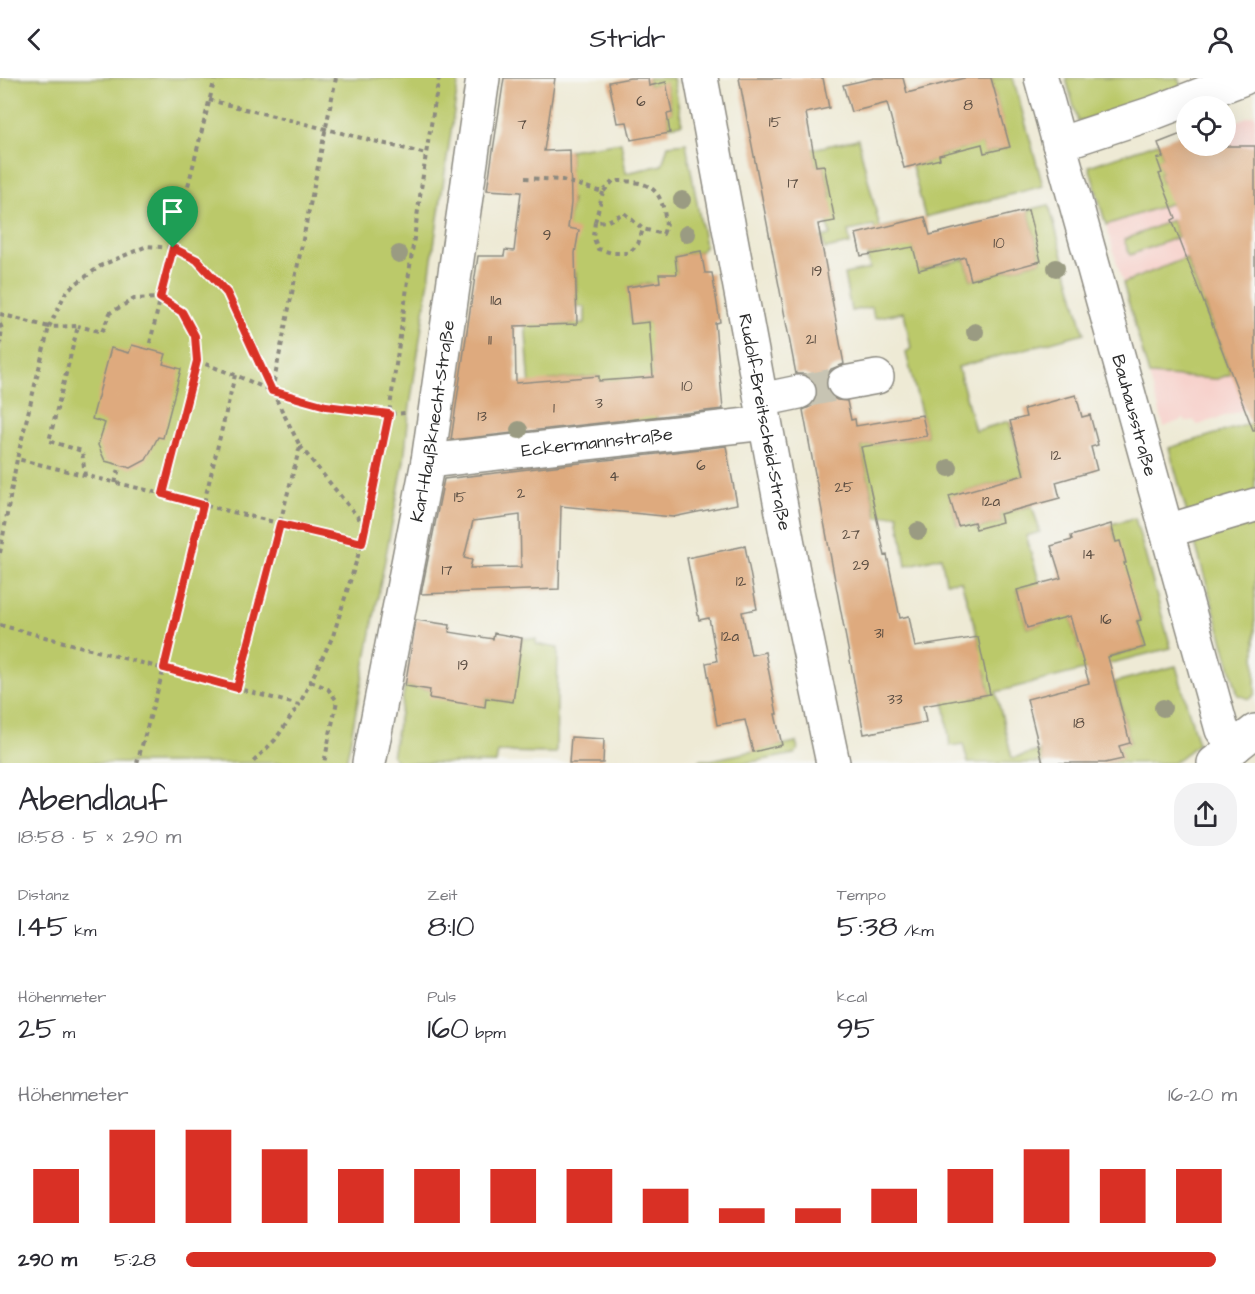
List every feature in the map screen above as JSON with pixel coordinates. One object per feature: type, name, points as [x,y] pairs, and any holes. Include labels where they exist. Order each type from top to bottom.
[{"type":"street","name":"Karl-Haußknecht-Straße","points":[[369,763],[428,461],[483,78]]},
{"type":"street","name":"Rudolf-Breitscheid-Straße","points":[[701,78],[796,587],[833,763]]},
{"type":"street","name":"Bauhausstraße","points":[[1041,78],[1222,730],[1235,747]]},
{"type":"street","points":[[1059,144],[1153,113],[1244,78]]},
{"type":"street","points":[[844,383],[877,377]]},
{"type":"street","name":"Eckermannstraße","points":[[428,461],[763,411],[799,392]]},
{"type":"street","points":[[1167,531],[1255,505]]},
{"type":"path","points":[[150,344],[215,78]]},
{"type":"path","points":[[272,391],[336,78]]},
{"type":"path","points":[[252,763],[274,740],[311,681],[333,636],[362,543],[389,414],[439,78]]},
{"type":"path","points":[[209,100],[426,154]]},
{"type":"path","points":[[525,178],[562,180],[603,192]]},
{"type":"path","points":[[595,222],[608,221],[624,213],[643,229],[663,234],[666,225],[662,200],[649,185],[633,181],[614,182],[603,192],[595,222],[593,236],[598,249],[612,253],[629,253],[638,244],[643,229]]},
{"type":"path","points":[[0,553],[17,459],[49,327],[67,290],[102,266],[147,246],[173,248],[197,260],[227,293],[300,446],[365,527]]},
{"type":"path","points":[[0,314],[49,327],[78,326],[102,332],[110,313],[134,298],[160,298],[182,312],[195,336],[197,361],[163,494]]},
{"type":"path","points":[[0,324],[2,329],[0,345]]},
{"type":"path","points":[[78,326],[49,441],[82,450],[85,476]]},
{"type":"path","points":[[197,361],[272,391],[326,406],[389,414],[409,413]]},
{"type":"path","points":[[137,763],[164,668],[235,375]]},
{"type":"path","points":[[237,688],[300,446]]},
{"type":"path","points":[[17,459],[362,543]]},
{"type":"path","points":[[116,483],[120,465]]},
{"type":"path","points":[[0,625],[298,705]]},
{"type":"path","points":[[311,681],[328,689],[337,701],[324,763]]},
{"type":"shaded area","points":[[1255,114],[1255,406],[1198,425],[1193,420],[1187,422],[1184,419],[1164,427],[1106,225],[1217,187],[1206,156],[1236,156],[1236,121]]},
{"type":"green space","points":[[0,78],[459,78],[409,413],[404,461],[346,763],[0,763]]},
{"type":"green space","points":[[648,78],[673,78],[682,124],[669,126],[667,114],[672,113],[666,83],[649,86]]},
{"type":"green space","points":[[991,78],[1013,78],[1043,186],[925,217],[912,166],[940,159],[939,155],[982,143],[985,153],[1009,147]]},
{"type":"green space","points":[[1066,78],[1178,78],[1182,88],[1078,122]]},
{"type":"green space","points":[[858,139],[880,228],[906,222],[920,270],[965,259],[971,280],[1041,261],[1028,210],[1049,205],[1084,333],[958,367],[975,431],[1009,421],[1024,475],[950,496],[957,525],[974,522],[976,529],[1002,522],[1000,514],[1032,506],[1040,532],[1026,536],[1042,591],[1033,586],[1017,590],[1027,628],[1044,623],[1085,592],[1071,619],[1079,649],[1103,659],[1145,647],[1137,621],[1141,620],[1121,564],[1125,563],[1111,524],[1135,518],[1171,648],[996,692],[1012,758],[1040,751],[1043,763],[968,763],[963,744],[950,746],[943,693],[980,648],[978,637],[961,581],[946,582],[941,557],[906,566],[898,514],[877,517],[861,447],[927,436],[906,353],[911,348],[904,312],[874,318],[872,307],[851,311],[844,274],[870,269],[867,255],[880,253],[874,226],[848,231],[850,244],[825,249],[822,237],[830,235],[823,200],[831,198],[824,165],[816,166],[812,149]],"holes":[[[985,670],[990,694],[973,698],[967,675]]]},
{"type":"green space","points":[[621,142],[626,173],[662,165],[668,145],[686,143],[705,246],[701,251],[675,256],[677,274],[660,288],[650,283],[628,287],[631,323],[675,321],[652,358],[657,421],[624,424],[620,380],[599,381],[598,376],[551,380],[530,388],[525,320],[556,309],[557,325],[585,323],[585,307],[577,307],[576,273],[560,273],[572,199],[525,192],[570,170],[570,150]]},
{"type":"green space","points":[[1158,143],[1163,157],[1158,159],[1162,173],[1159,174],[1162,183],[1167,181],[1175,202],[1106,225],[1089,166]]},
{"type":"green space","points":[[1172,220],[1178,237],[1130,255],[1124,240]]},
{"type":"green space","points":[[1186,258],[1231,374],[1217,379],[1149,375],[1123,283]]},
{"type":"green space","points":[[1255,422],[1255,498],[1188,517],[1169,448]]},
{"type":"green space","points":[[1255,514],[1255,694],[1249,699],[1238,695],[1192,532]]},
{"type":"green space","points":[[522,638],[536,639],[536,644],[558,648],[556,753],[498,752],[496,763],[399,763],[392,756],[405,686],[430,690],[485,706],[486,698],[512,702]]},
{"type":"green space","points":[[1176,666],[1198,744],[1173,763],[1105,763],[1122,759],[1119,746],[1130,743],[1115,682]]},
{"type":"green space","points":[[796,742],[798,749],[795,754],[746,763],[699,763],[699,760],[711,760]]},
{"type":"building","points":[[504,78],[555,78],[544,151],[570,150],[571,203],[568,228],[579,230],[575,253],[577,324],[515,326],[516,383],[599,376],[599,381],[653,377],[649,322],[631,324],[627,287],[660,282],[659,274],[677,274],[675,256],[701,251],[705,273],[712,273],[720,322],[715,323],[723,409],[451,440],[478,256],[504,256],[505,250],[514,251],[521,192],[487,190]]},
{"type":"building","points":[[630,78],[648,78],[649,86],[666,82],[672,113],[667,114],[670,133],[631,140],[627,122],[617,123],[609,82]]},
{"type":"building","points":[[739,78],[823,78],[829,108],[806,113],[816,166],[824,165],[835,221],[818,224],[844,364],[831,369],[826,377],[826,387],[830,396],[837,400],[847,401],[851,420],[855,419],[856,426],[922,415],[927,436],[861,447],[900,618],[909,616],[915,647],[978,637],[990,694],[923,706],[926,722],[864,734],[803,410],[812,406],[817,398],[817,389],[813,379],[805,374],[796,374]]},
{"type":"building","points":[[874,78],[903,78],[907,93],[964,78],[991,78],[1010,147],[984,153],[982,144],[939,155],[940,159],[904,168],[887,103],[851,112],[843,85]]},
{"type":"building","points":[[1176,136],[1176,156],[1236,156],[1236,146],[1255,146],[1255,430],[1253,430],[1172,220],[1176,218],[1159,174],[1162,173],[1157,159],[1163,157],[1158,143]]},
{"type":"building","points":[[1028,210],[1041,261],[971,280],[965,257],[919,270],[913,247],[861,256],[856,234],[925,217],[930,235]]},
{"type":"building","points":[[132,345],[166,354],[163,364],[181,369],[163,438],[158,437],[146,460],[131,468],[105,461],[98,445],[105,423],[92,419],[111,348],[129,353]]},
{"type":"building","points":[[1076,395],[1082,417],[1090,415],[1098,445],[1091,447],[1097,470],[1056,482],[1060,498],[1000,514],[1002,522],[976,529],[974,522],[958,526],[949,496],[1024,475],[1010,421],[1026,417],[1024,409]]},
{"type":"building","points":[[726,446],[737,504],[673,517],[561,506],[559,589],[421,594],[444,479]],"holes":[[[520,515],[521,567],[470,568],[472,560],[464,558],[473,521]]]},
{"type":"building","points":[[1111,524],[1116,542],[1120,541],[1141,620],[1137,621],[1145,647],[1108,657],[1130,743],[1119,746],[1123,759],[1105,763],[1043,763],[1027,699],[1089,683],[1070,616],[1027,628],[1017,590],[1061,578],[1051,546],[1072,540],[1071,536]]},
{"type":"building","points":[[745,546],[757,609],[742,612],[751,655],[765,652],[782,745],[753,752],[745,720],[717,725],[706,663],[717,661],[709,618],[699,620],[687,558]]},
{"type":"building","points":[[416,620],[450,625],[449,632],[493,639],[494,633],[522,638],[513,702],[486,698],[485,707],[429,698],[430,690],[405,686]]},
{"type":"building","points":[[571,737],[604,739],[603,763],[569,763]]},
{"type":"tunnel","points":[[799,392],[844,383]]},
{"type":"route","points":[[173,248],[197,260],[227,293],[272,391],[326,406],[389,414],[362,543],[280,524],[237,688],[164,668],[203,505],[163,494],[197,361],[195,336],[182,312],[160,298],[173,248]]}]
